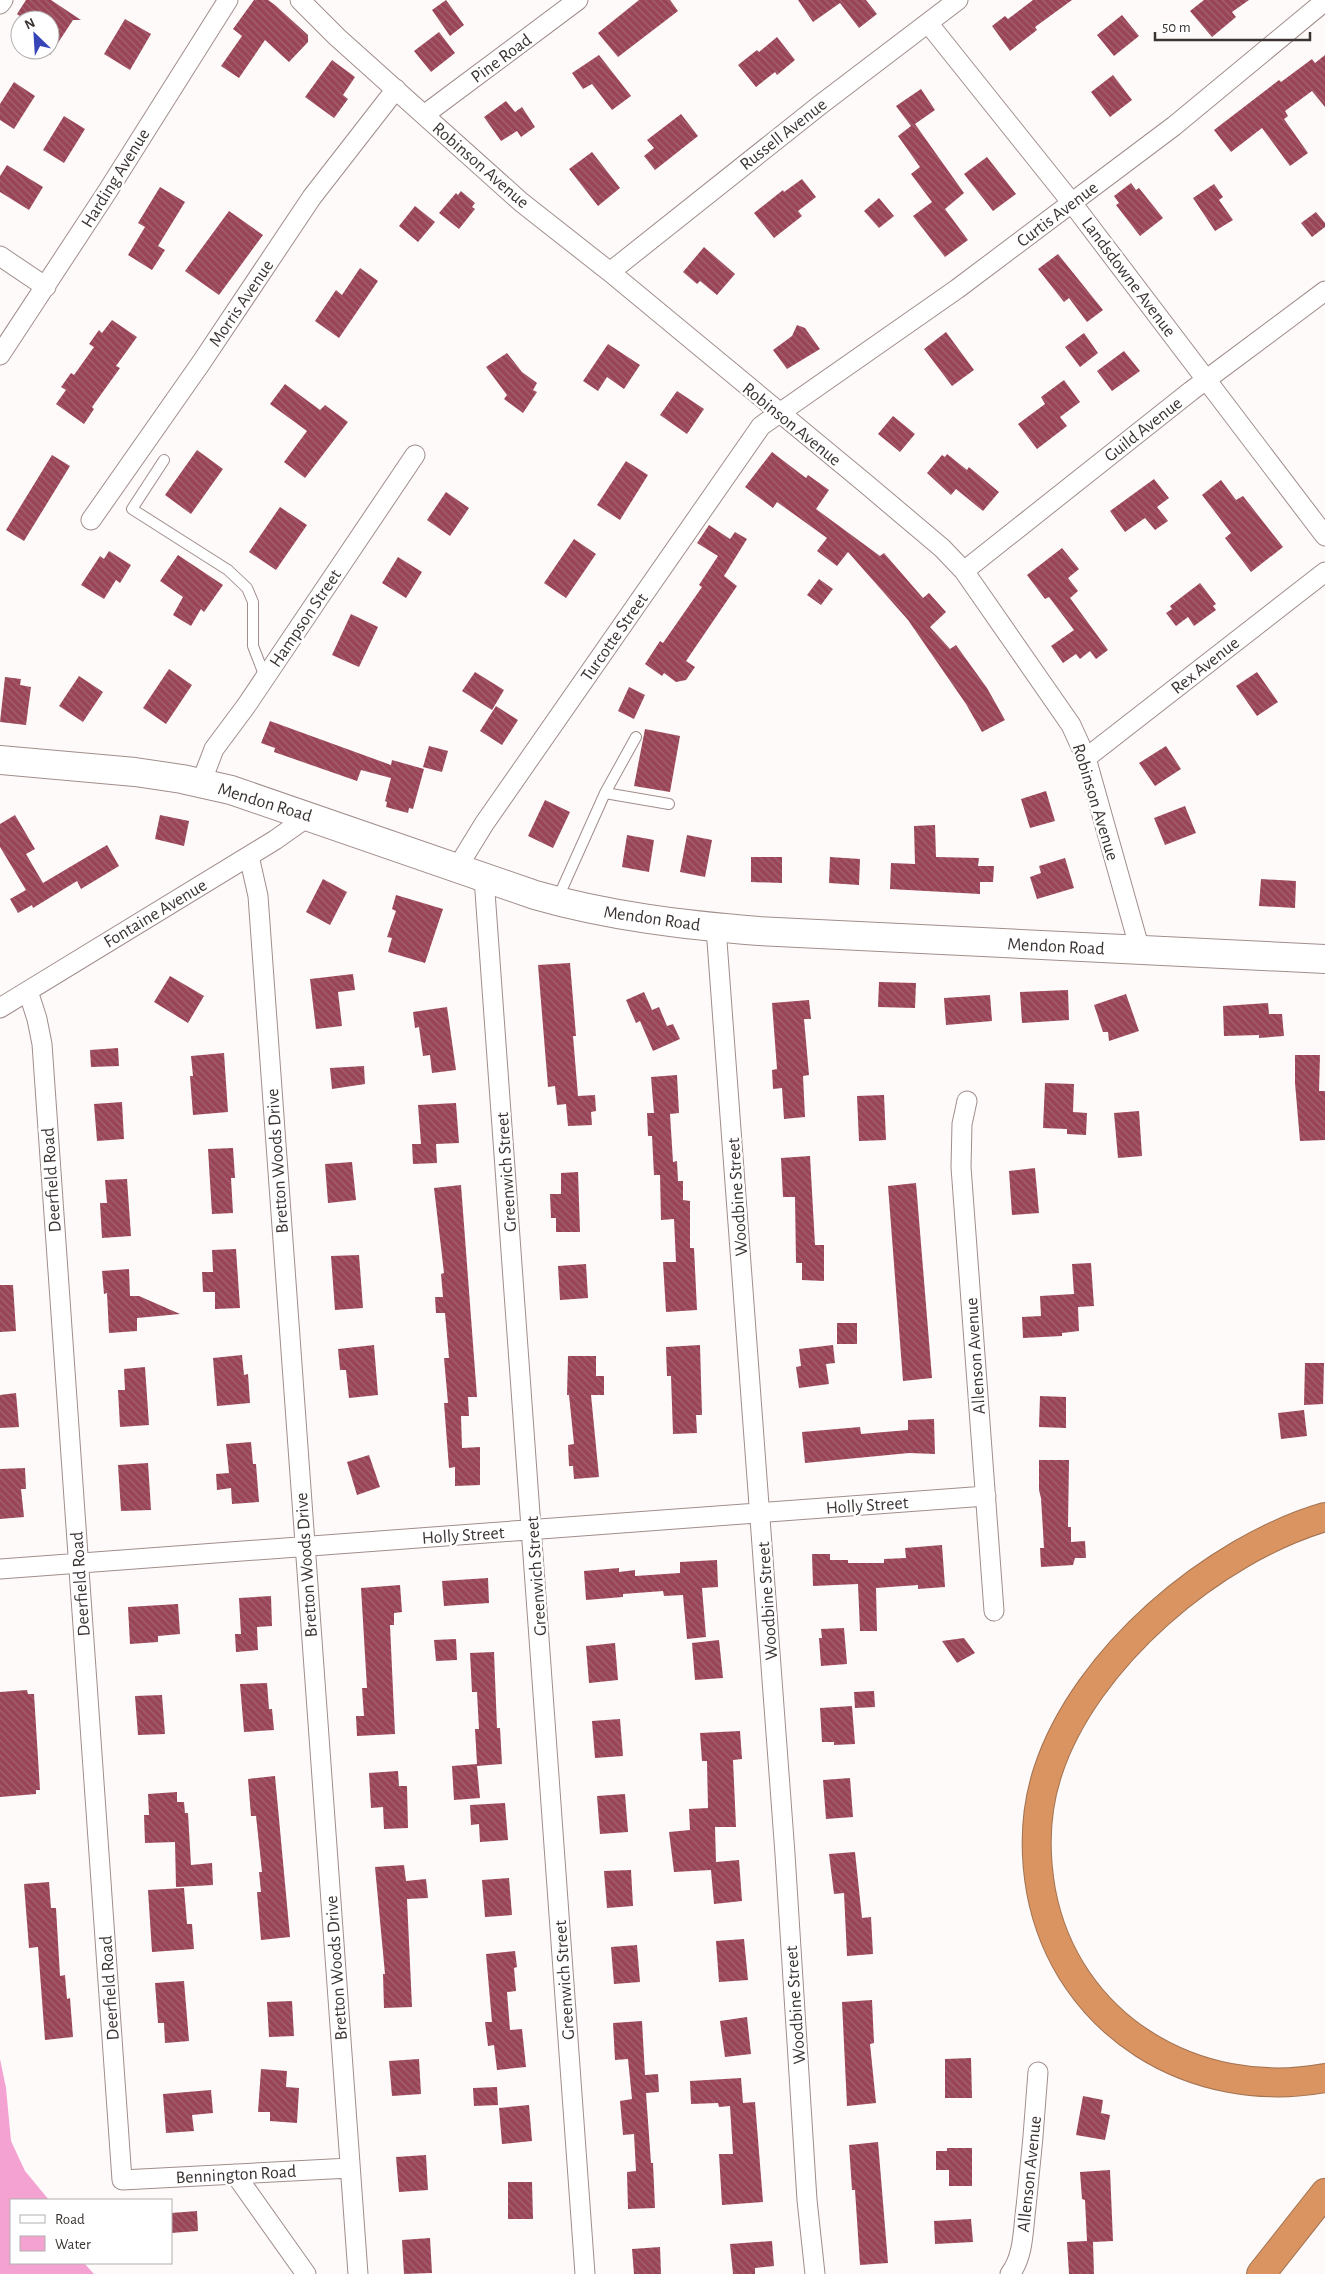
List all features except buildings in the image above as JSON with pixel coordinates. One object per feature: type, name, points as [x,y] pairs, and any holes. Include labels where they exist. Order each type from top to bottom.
[{"type":"highway","points":[[1325,1517],[1266,1540],[1216,1568],[1168,1606],[1122,1652],[1075,1714],[1053,1757],[1042,1794],[1036,1848],[1044,1904],[1061,1952],[1068,1966],[1096,2004],[1126,2032],[1172,2060],[1202,2072],[1225,2078],[1248,2082],[1279,2083],[1325,2078]]},
{"type":"highway","points":[[1261,2274],[1325,2193]]},
{"type":"street","points":[[0,4],[3,0]]},
{"type":"street","name":"Harding Avenue","points":[[0,355],[46,287],[228,0]]},
{"type":"street","name":"Robinson Avenue","points":[[300,0],[337,37],[521,202],[610,272],[935,542],[964,571],[1071,725],[1086,758],[1140,950]]},
{"type":"street","name":"Pine Road","points":[[424,115],[578,0]]},
{"type":"street","name":"Russell Avenue","points":[[610,272],[812,111],[958,0]]},
{"type":"street","name":"Curtis Avenue","points":[[779,414],[957,289],[1174,126],[1325,1]]},
{"type":"street","name":"Landsdowne Avenue","points":[[928,23],[1072,202],[1325,536]]},
{"type":"street","name":"Morris Avenue","points":[[91,520],[201,363],[312,197],[396,89]]},
{"type":"street","points":[[0,256],[46,287]]},
{"type":"street","name":"Guild Avenue","points":[[964,571],[1207,379],[1325,291]]},
{"type":"street","name":"Turcotte Street","points":[[457,868],[484,824],[761,426],[779,414]]},
{"type":"street","name":"Hampson Street","points":[[201,783],[214,749],[266,677],[415,455]]},
{"type":"street","name":"Rex Avenue","points":[[1086,758],[1325,572]]},
{"type":"street","name":"Mendon Road","points":[[3,765],[127,771],[201,783],[247,795],[484,878],[557,901],[642,918],[716,928],[1325,959]]},
{"type":"street","name":"Fontaine Avenue","points":[[0,1008],[249,856],[309,816]]},
{"type":"street","name":"Bretton Woods Drive","points":[[249,856],[258,896],[358,2274]]},
{"type":"street","name":"Greenwich Street","points":[[484,878],[585,2274]]},
{"type":"street","name":"Woodbine Street","points":[[716,928],[760,1513],[807,2200],[815,2274]]},
{"type":"street","name":"Deerfield Road","points":[[28,991],[38,1019],[42,1044],[122,2180]]},
{"type":"street","name":"Allenson Avenue","points":[[967,1101],[962,1124],[960,1159],[994,1611]]},
{"type":"street","name":"Holly Street","points":[[0,1569],[986,1496]]},
{"type":"street","name":"Allenson Avenue","points":[[1010,2274],[1017,2265],[1020,2250],[1031,2166],[1038,2072]]},
{"type":"street","name":"Bennington Road","points":[[122,2180],[350,2168]]},
{"type":"street","points":[[236,2174],[306,2274]]},
{"type":"lane","points":[[164,460],[132,509],[228,570],[247,588],[253,602],[252,646],[266,677]]},
{"type":"lane","points":[[557,901],[606,793],[636,737]]},
{"type":"lane","points":[[606,793],[669,804]]},
{"type":"water","points":[[0,2059],[6,2088],[11,2141],[25,2171],[48,2199],[10,2199],[10,2264],[85,2264],[94,2274],[0,2274]]}]
